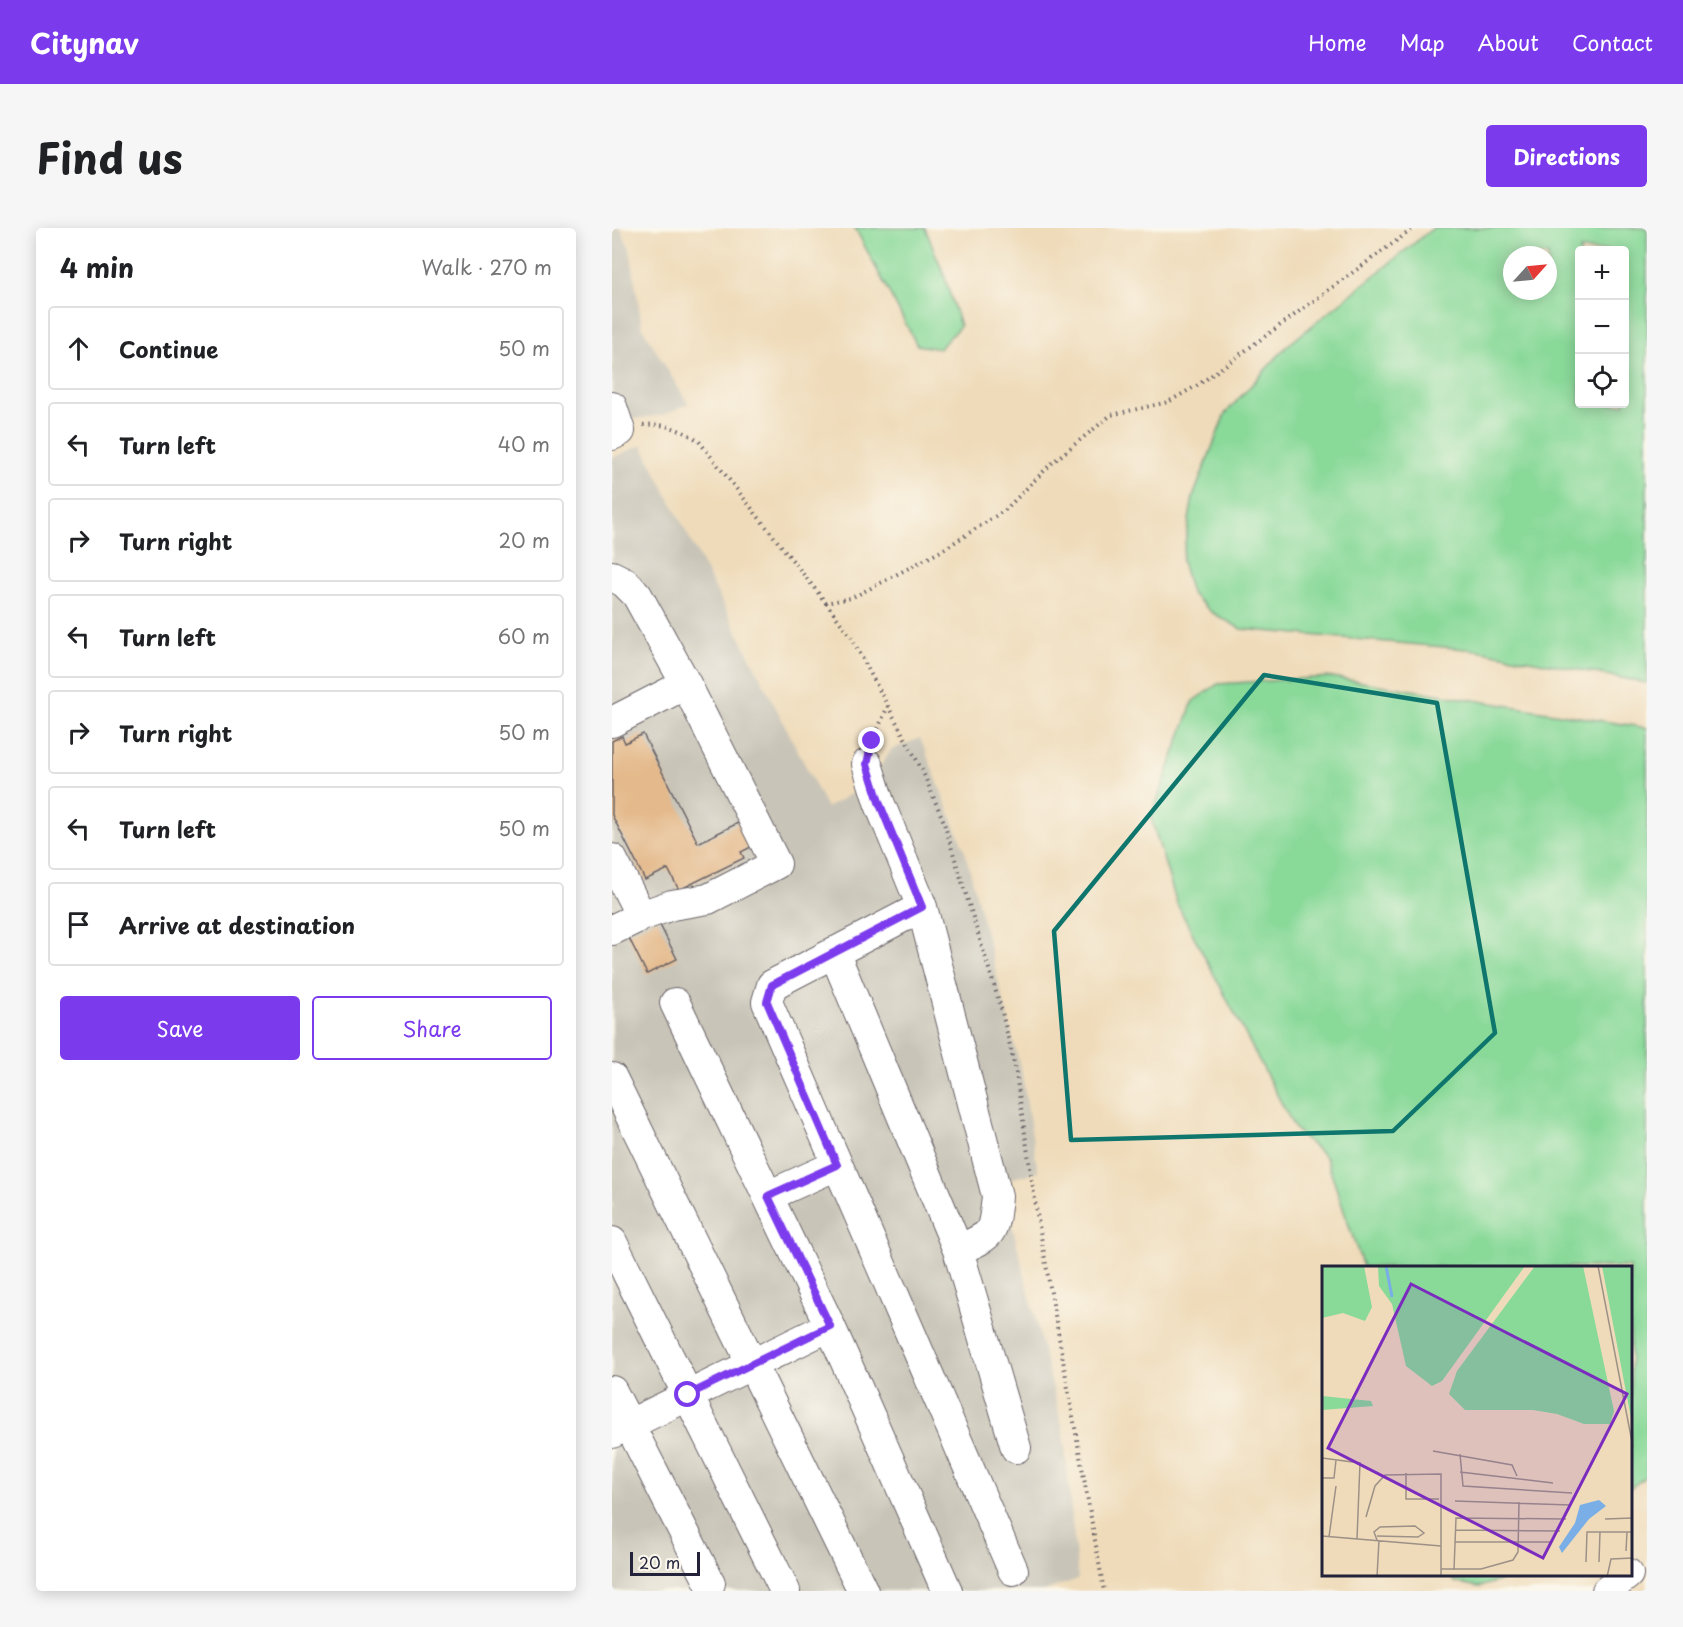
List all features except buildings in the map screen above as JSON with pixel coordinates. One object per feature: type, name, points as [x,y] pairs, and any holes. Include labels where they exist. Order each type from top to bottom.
[{"type":"street","points":[[612,576],[624,582],[637,595],[686,684],[776,864],[708,900],[672,905],[612,930]]},
{"type":"street","points":[[612,722],[686,684]]},
{"type":"street","points":[[867,764],[879,802],[922,907],[997,1196],[994,1224],[985,1238],[958,1250]]},
{"type":"street","points":[[612,859],[641,916]]},
{"type":"street","points":[[922,907],[772,985],[767,1002],[1013,1570]]},
{"type":"street","points":[[834,952],[958,1250],[1016,1448]]},
{"type":"street","points":[[675,1003],[830,1326],[947,1591]]},
{"type":"street","points":[[612,1078],[863,1591]]},
{"type":"street","points":[[768,1196],[837,1165]]},
{"type":"street","points":[[612,1242],[785,1591]]},
{"type":"street","points":[[620,1429],[830,1326]]},
{"type":"street","points":[[612,1391],[620,1429],[710,1583]]},
{"type":"street","points":[[1632,1572],[1647,1560]]},
{"type":"street","points":[[1607,1591],[1626,1576]]},
{"type":"path","points":[[615,424],[660,424],[678,429],[698,440],[826,603],[851,598],[941,551],[1005,510],[1053,462],[1111,415],[1168,402],[1198,385],[1414,228]]},
{"type":"path","points":[[867,764],[872,741],[888,706]]},
{"type":"highlighted area","points":[[1264,675],[1437,703],[1495,1033],[1393,1131],[1071,1140],[1054,931]]},
{"type":"shaded area","points":[[612,228],[620,228],[630,249],[642,327],[688,404],[663,415],[612,422]]},
{"type":"shaded area","points":[[642,445],[827,808],[869,783],[891,750],[920,738],[965,851],[1022,1074],[1038,1172],[1001,1181],[1063,1429],[1078,1579],[1044,1591],[612,1591],[612,458]]},
{"type":"green space","points":[[855,228],[925,228],[943,272],[960,326],[939,349],[917,345]]},
{"type":"green space","points":[[1433,228],[1647,228],[1647,683],[1477,650],[1241,629],[1211,612],[1191,593],[1182,561],[1193,497],[1225,414],[1287,346]]},
{"type":"green space","points":[[1331,677],[1647,728],[1647,1475],[1632,1487],[1632,1266],[1363,1266],[1326,1158],[1295,1129],[1177,904],[1151,818],[1193,701],[1218,684]]},
{"type":"green space","points":[[1451,1576],[1515,1576],[1479,1587],[1455,1582]]},
{"type":"route","points":[[688,1395],[830,1326],[768,1196],[837,1165],[767,1002],[772,985],[922,907],[879,802],[867,764],[872,741]]}]
